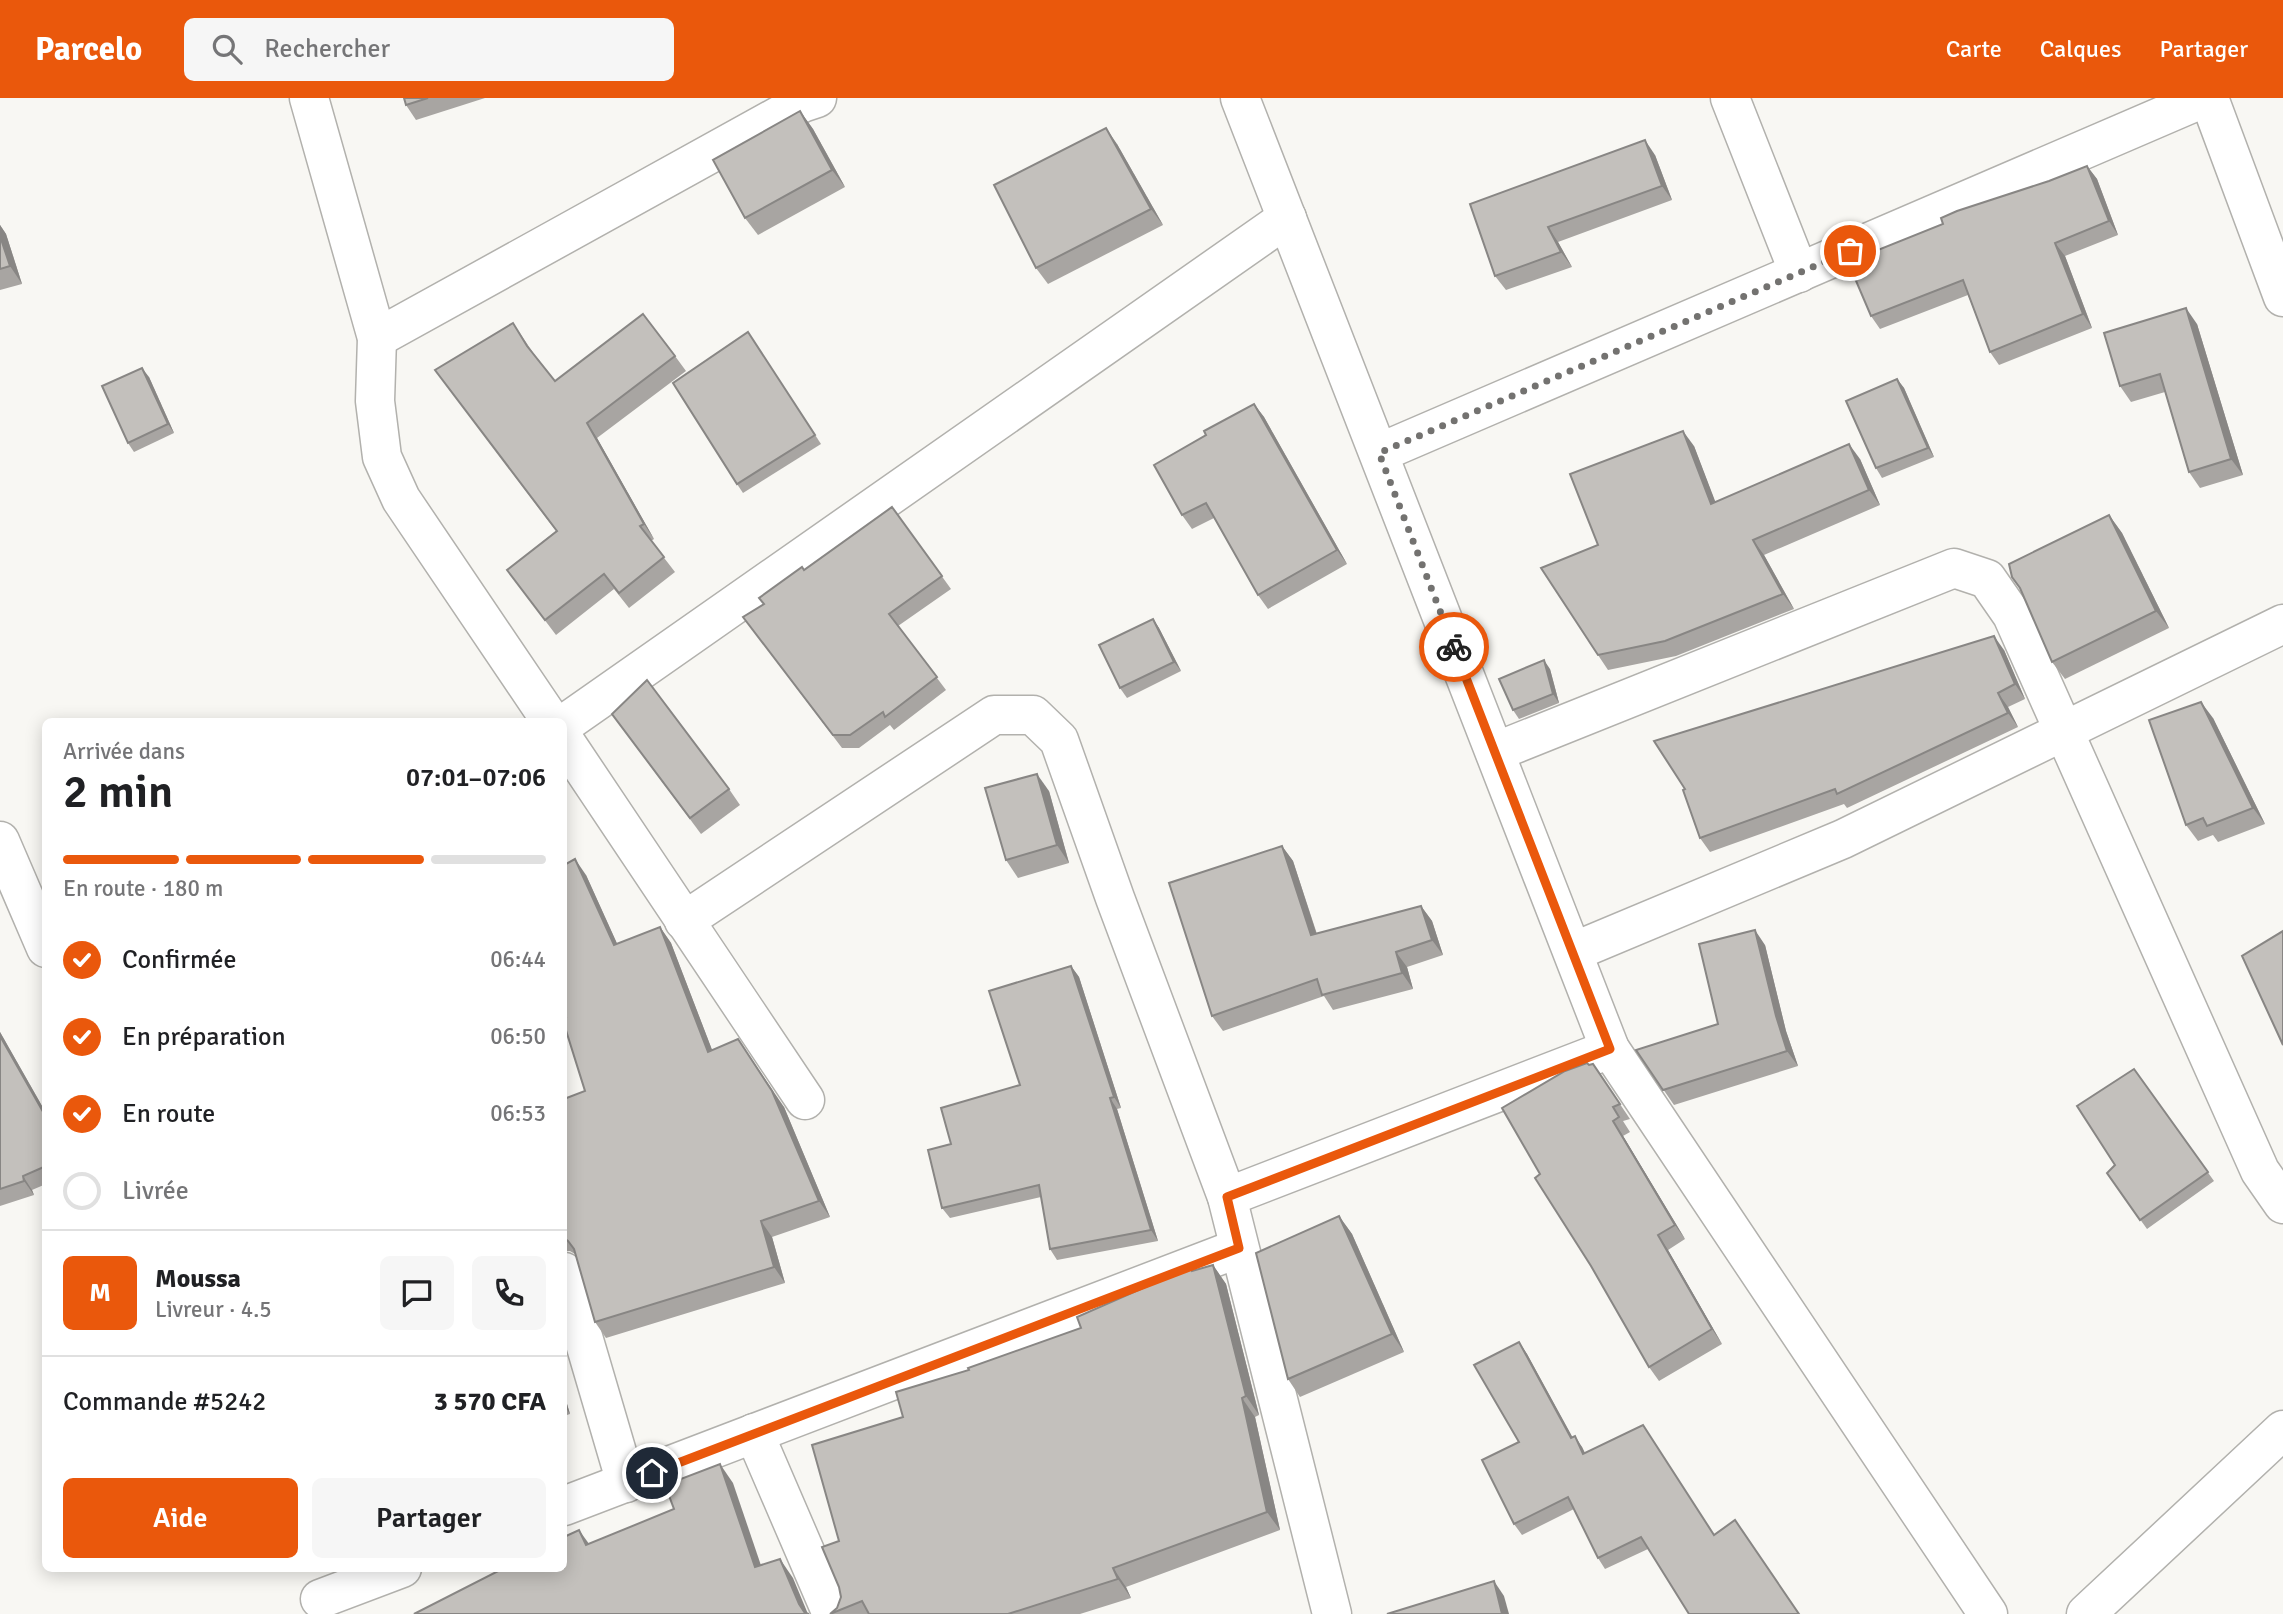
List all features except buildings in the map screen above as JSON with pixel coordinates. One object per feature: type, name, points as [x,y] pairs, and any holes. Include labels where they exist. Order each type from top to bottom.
[{"type":"street","points":[[309,98],[377,338],[375,401],[382,457],[401,499],[549,718]]},
{"type":"street","points":[[377,338],[802,103],[817,98]]},
{"type":"street","points":[[1240,98],[1610,1049],[1987,1614]]},
{"type":"street","points":[[1730,98],[1799,273]]},
{"type":"street","points":[[1379,453],[2206,98],[2279,273]]},
{"type":"street","points":[[567,722],[1287,218]]},
{"type":"street","points":[[1495,752],[1954,568],[1987,579],[2012,615],[2260,1171],[2283,1204]]},
{"type":"street","points":[[1573,952],[1843,839],[2283,624]]},
{"type":"street","points":[[684,921],[994,715],[1034,715],[1059,740],[1227,1197],[1332,1614]]},
{"type":"street","points":[[567,745],[805,1100]]},
{"type":"street","points":[[0,841],[42,939]]},
{"type":"street","points":[[1227,1197],[1610,1049]]},
{"type":"street","points":[[567,1505],[1239,1248]]},
{"type":"street","points":[[567,1282],[626,1483]]},
{"type":"street","points":[[2086,1614],[2283,1430]]},
{"type":"street","points":[[754,1433],[832,1614]]},
{"type":"street","points":[[318,1594],[389,1572]]},
{"type":"way so far","points":[[1454,647],[1379,453],[1850,251]]},
{"type":"route","points":[[652,1473],[1239,1248],[1227,1197],[1610,1049],[1454,647]]}]
